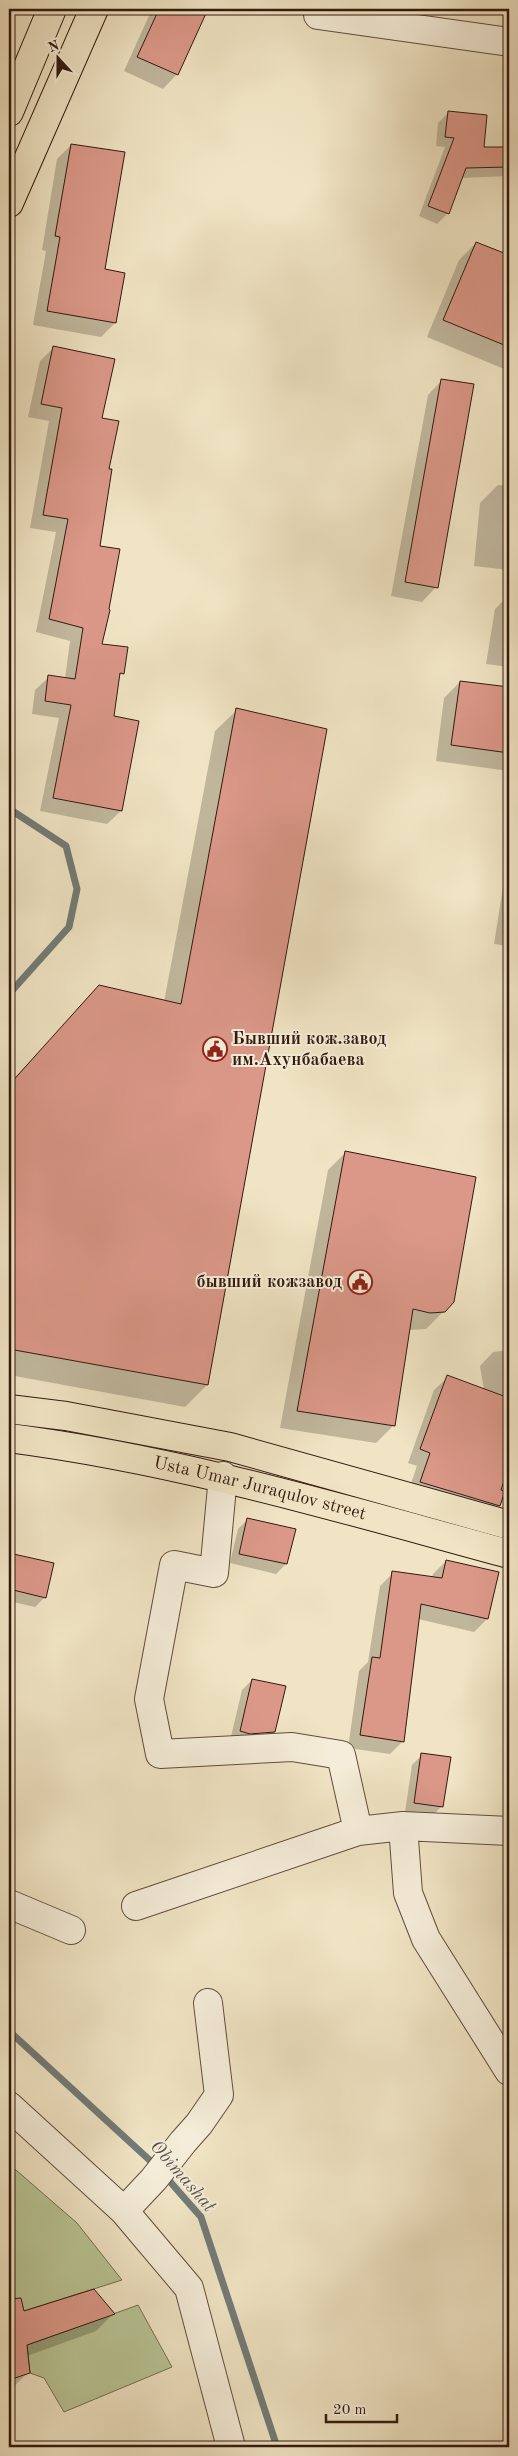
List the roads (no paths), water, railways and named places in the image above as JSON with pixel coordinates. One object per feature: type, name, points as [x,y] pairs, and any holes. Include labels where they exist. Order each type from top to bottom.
[{"type":"main road","points":[[9,112],[52,9]]},
{"type":"main road","points":[[9,203],[94,9]]},
{"type":"main road","name":"Usta Umar Juraqulov street","points":[[9,1409],[66,1416],[230,1447],[509,1525]]},
{"type":"main road","name":"Usta Umar Juraqulov street","points":[[9,1438],[73,1446],[222,1476],[509,1554]]},
{"type":"street","points":[[318,15],[509,42]]},
{"type":"street","points":[[222,1476],[214,1573],[174,1565],[150,1699],[160,1754],[292,1747],[341,1755],[358,1831]]},
{"type":"street","points":[[403,1826],[408,1894],[426,1939],[509,2071]]},
{"type":"street","points":[[136,1906],[358,1831],[403,1826],[509,1831]]},
{"type":"street","points":[[9,1904],[71,1930]]},
{"type":"street","points":[[124,2211],[154,2179],[182,2142],[199,2124],[219,2095],[213,2059],[208,2002]]},
{"type":"street","points":[[9,2106],[124,2211],[189,2288],[231,2447]]},
{"type":"waterway","name":"Obimashat","points":[[9,994],[69,927],[77,889],[66,846],[11,810]]},
{"type":"waterway","name":"Obimashat","points":[[9,2031],[156,2166]]},
{"type":"waterway","name":"Obimashat","points":[[165,2176],[201,2217],[277,2447]]},
{"type":"place","name":"Бывший кож.завод им.Ахунбабаева","points":[[215,1049]]},
{"type":"place","name":"бывший кожзавод","points":[[360,1282]]}]
